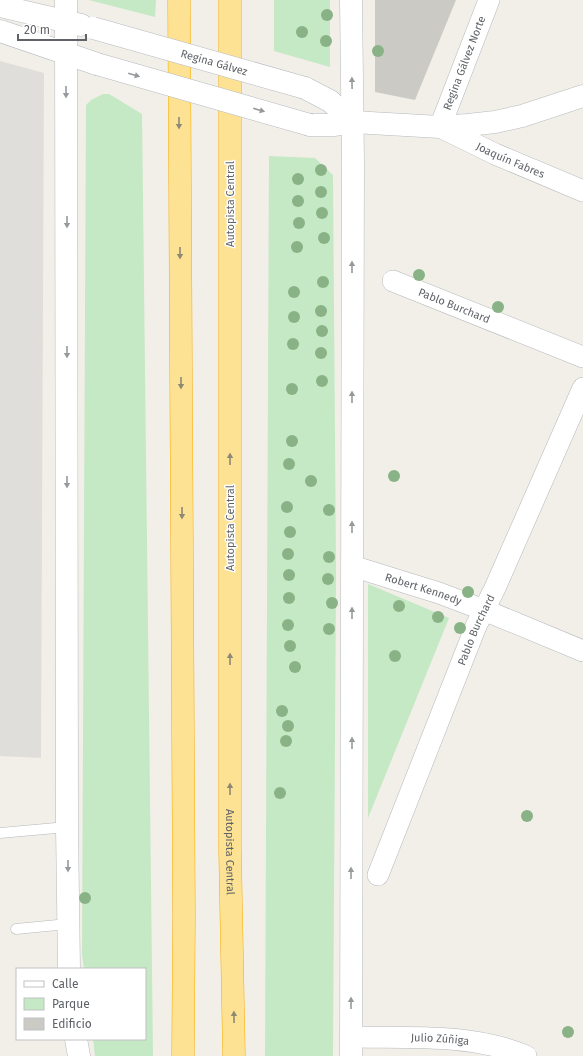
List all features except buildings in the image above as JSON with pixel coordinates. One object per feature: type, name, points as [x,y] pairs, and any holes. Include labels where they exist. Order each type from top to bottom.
[{"type":"highway","points":[[179,0],[184,917],[183,1056]]},
{"type":"highway","name":"Autopista Central","points":[[230,0],[230,850],[234,1056]]},
{"type":"main road","points":[[66,0],[67,826],[69,968]]},
{"type":"main road","points":[[351,0],[353,122],[351,1047]]},
{"type":"main road","name":"Regina Gálvez","points":[[0,6],[93,28],[305,88],[330,101],[353,122]]},
{"type":"main road","points":[[0,31],[96,64],[310,125],[335,126],[353,122],[440,127],[475,125],[522,116],[583,96]]},
{"type":"main road","points":[[76,1040],[79,1056]]},
{"type":"street","name":"Regina Gálvez Norte","points":[[440,127],[489,0]]},
{"type":"street","name":"Joaquín Fabres","points":[[440,127],[494,154],[583,191]]},
{"type":"street","name":"Pablo Burchard","points":[[393,281],[583,357]]},
{"type":"street","name":"Pablo Burchard","points":[[378,875],[476,626],[495,588],[583,388]]},
{"type":"street","name":"Robert Kennedy","points":[[352,566],[439,593],[583,651]]},
{"type":"street","name":"Julio Zúñiga","points":[[351,1047],[468,1040],[490,1044],[526,1056]]},
{"type":"lane","points":[[0,833],[67,826]]},
{"type":"lane","points":[[16,929],[68,924]]},
{"type":"shaded area","points":[[0,61],[44,73],[41,758],[0,756]]},
{"type":"green space","points":[[89,0],[156,0],[155,17]]},
{"type":"green space","points":[[274,0],[330,0],[330,67],[274,51]]},
{"type":"green space","points":[[103,94],[109,94],[142,114],[153,1056],[95,1056],[93,1040],[146,1040],[146,968],[84,968],[82,954],[86,105],[91,100]]},
{"type":"green space","points":[[269,156],[315,158],[333,175],[336,574],[333,1056],[265,1056]]},
{"type":"green space","points":[[368,584],[449,618],[368,818]]}]
